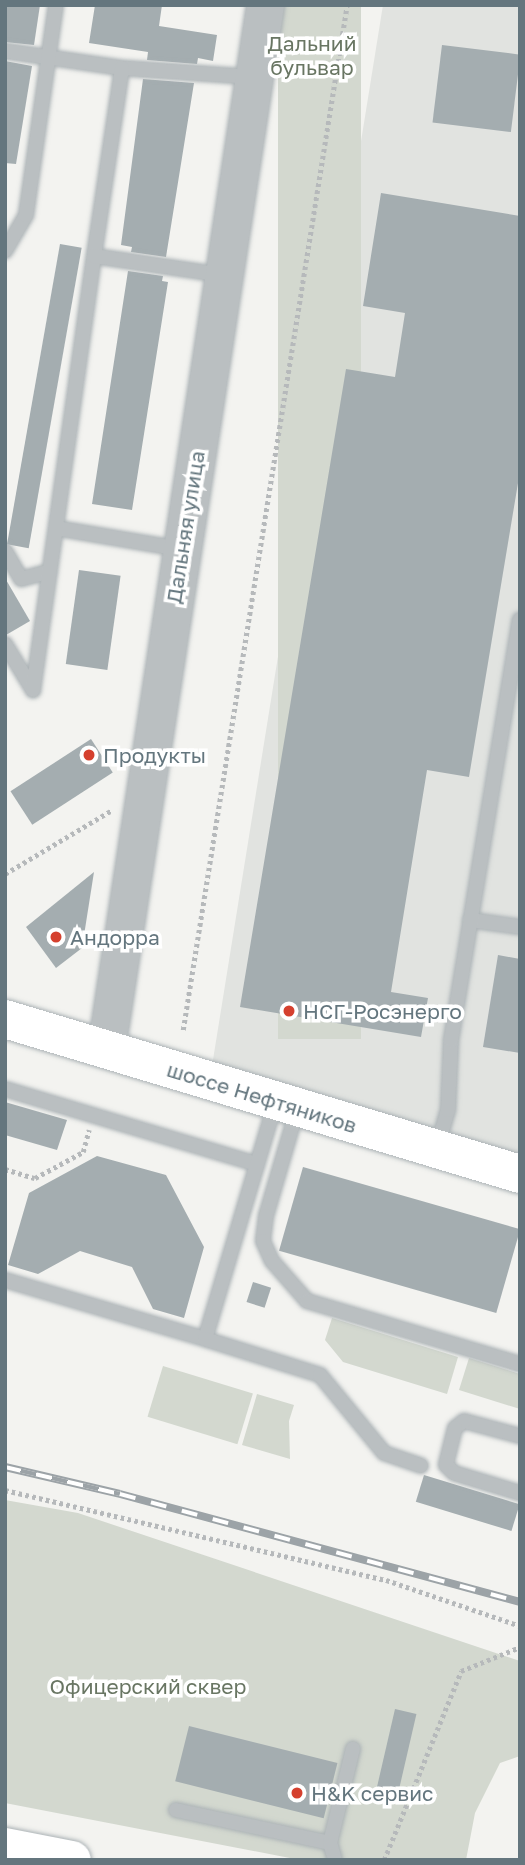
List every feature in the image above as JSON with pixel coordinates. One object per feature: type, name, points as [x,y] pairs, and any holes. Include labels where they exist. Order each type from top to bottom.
[{"type":"main road","name":"шоссе Нефтяников","points":[[5,1019],[520,1174]]},
{"type":"main road","points":[[5,1847],[72,1860]]},
{"type":"street","name":"Дальняя улица","points":[[106,1049],[265,5]]},
{"type":"lane","points":[[5,251],[26,215],[56,5]]},
{"type":"lane","points":[[5,51],[122,68],[254,77]]},
{"type":"lane","points":[[5,644],[33,690],[122,68]]},
{"type":"lane","points":[[94,256],[223,275]]},
{"type":"lane","points":[[56,528],[182,550]]},
{"type":"lane","points":[[5,551],[22,579],[50,571]]},
{"type":"lane","points":[[437,1150],[448,1110],[451,1040],[520,620]]},
{"type":"lane","points":[[470,919],[520,927]]},
{"type":"lane","points":[[5,1089],[257,1164]]},
{"type":"lane","points":[[205,1339],[257,1164],[287,1105]]},
{"type":"lane","points":[[287,1105],[263,1241],[272,1261],[307,1301],[520,1364]]},
{"type":"lane","points":[[5,1280],[320,1375],[384,1453],[421,1466]]},
{"type":"lane","points":[[520,1436],[464,1421],[455,1428],[446,1465],[454,1473],[520,1493]]},
{"type":"lane","points":[[335,1860],[330,1843],[353,1749]]},
{"type":"lane","points":[[176,1810],[330,1843]]},
{"type":"path","points":[[183,1030],[347,5]]},
{"type":"path","points":[[5,874],[122,804]]},
{"type":"path","points":[[5,1169],[35,1178],[83,1152],[93,1116]]},
{"type":"path","points":[[5,1490],[386,1580],[520,1626]]},
{"type":"path","points":[[384,1860],[461,1671],[520,1647]]},
{"type":"shaded area","points":[[383,5],[520,5],[520,1157],[212,1066]]},
{"type":"green space","name":"Дальний бульвар","points":[[278,5],[361,5],[361,1039],[278,1039]]},
{"type":"green space","points":[[332,1318],[458,1357],[447,1394],[343,1362],[325,1340]]},
{"type":"green space","points":[[469,1358],[520,1374],[520,1409],[459,1390]]},
{"type":"green space","points":[[163,1366],[253,1393],[237,1444],[148,1417]]},
{"type":"green space","points":[[257,1394],[294,1405],[289,1421],[290,1459],[242,1445]]},
{"type":"green space","name":"Офицерский сквер","points":[[5,1500],[78,1513],[520,1661],[520,1756],[500,1763],[475,1813],[466,1860],[300,1860],[5,1803]]},
{"type":"building","points":[[5,5],[40,5],[34,45],[5,42]]},
{"type":"building","points":[[95,5],[162,5],[159,26],[217,35],[213,61],[198,58],[197,64],[147,60],[148,52],[89,43]]},
{"type":"building","points":[[442,45],[520,55],[511,132],[432,122]]},
{"type":"building","points":[[5,61],[32,66],[16,164],[5,163]]},
{"type":"building","points":[[143,79],[194,83],[166,257],[131,252],[132,247],[121,245]]},
{"type":"building","points":[[381,193],[520,216],[520,471],[469,777],[427,770],[391,992],[428,998],[421,1037],[240,1007],[346,369],[395,377],[405,313],[363,306]]},
{"type":"building","points":[[60,244],[82,248],[29,548],[7,544]]},
{"type":"building","points":[[128,271],[163,276],[162,281],[168,282],[132,510],[92,504]]},
{"type":"building","points":[[79,570],[121,576],[107,670],[66,664]]},
{"type":"building","points":[[5,578],[30,621],[6,635],[5,634]]},
{"type":"building","points":[[91,739],[113,773],[32,825],[10,791]]},
{"type":"building","points":[[94,872],[82,948],[56,968],[26,927]]},
{"type":"building","points":[[498,955],[520,959],[520,1053],[483,1047]]},
{"type":"building","points":[[5,1102],[67,1120],[57,1150],[5,1135]]},
{"type":"building","points":[[97,1156],[166,1175],[204,1247],[184,1318],[153,1309],[132,1267],[80,1251],[38,1274],[8,1265],[29,1193]]},
{"type":"building","points":[[303,1167],[520,1229],[496,1313],[279,1251]]},
{"type":"building","points":[[253,1282],[271,1288],[265,1308],[247,1302]]},
{"type":"building","points":[[424,1475],[520,1504],[511,1531],[416,1502]]},
{"type":"building","points":[[395,1709],[416,1714],[397,1797],[376,1792]]},
{"type":"building","points":[[189,1726],[337,1763],[324,1818],[175,1781]]},
{"type":"railway","points":[[5,1467],[120,1494],[520,1602]]},
{"type":"place","name":"Продукты","points":[[89,755]]},
{"type":"place","name":"Андорра","points":[[56,937]]},
{"type":"place","name":"НСГ-Росэнерго","points":[[289,1011]]},
{"type":"place","name":"H&K сервис","points":[[297,1793]]}]
